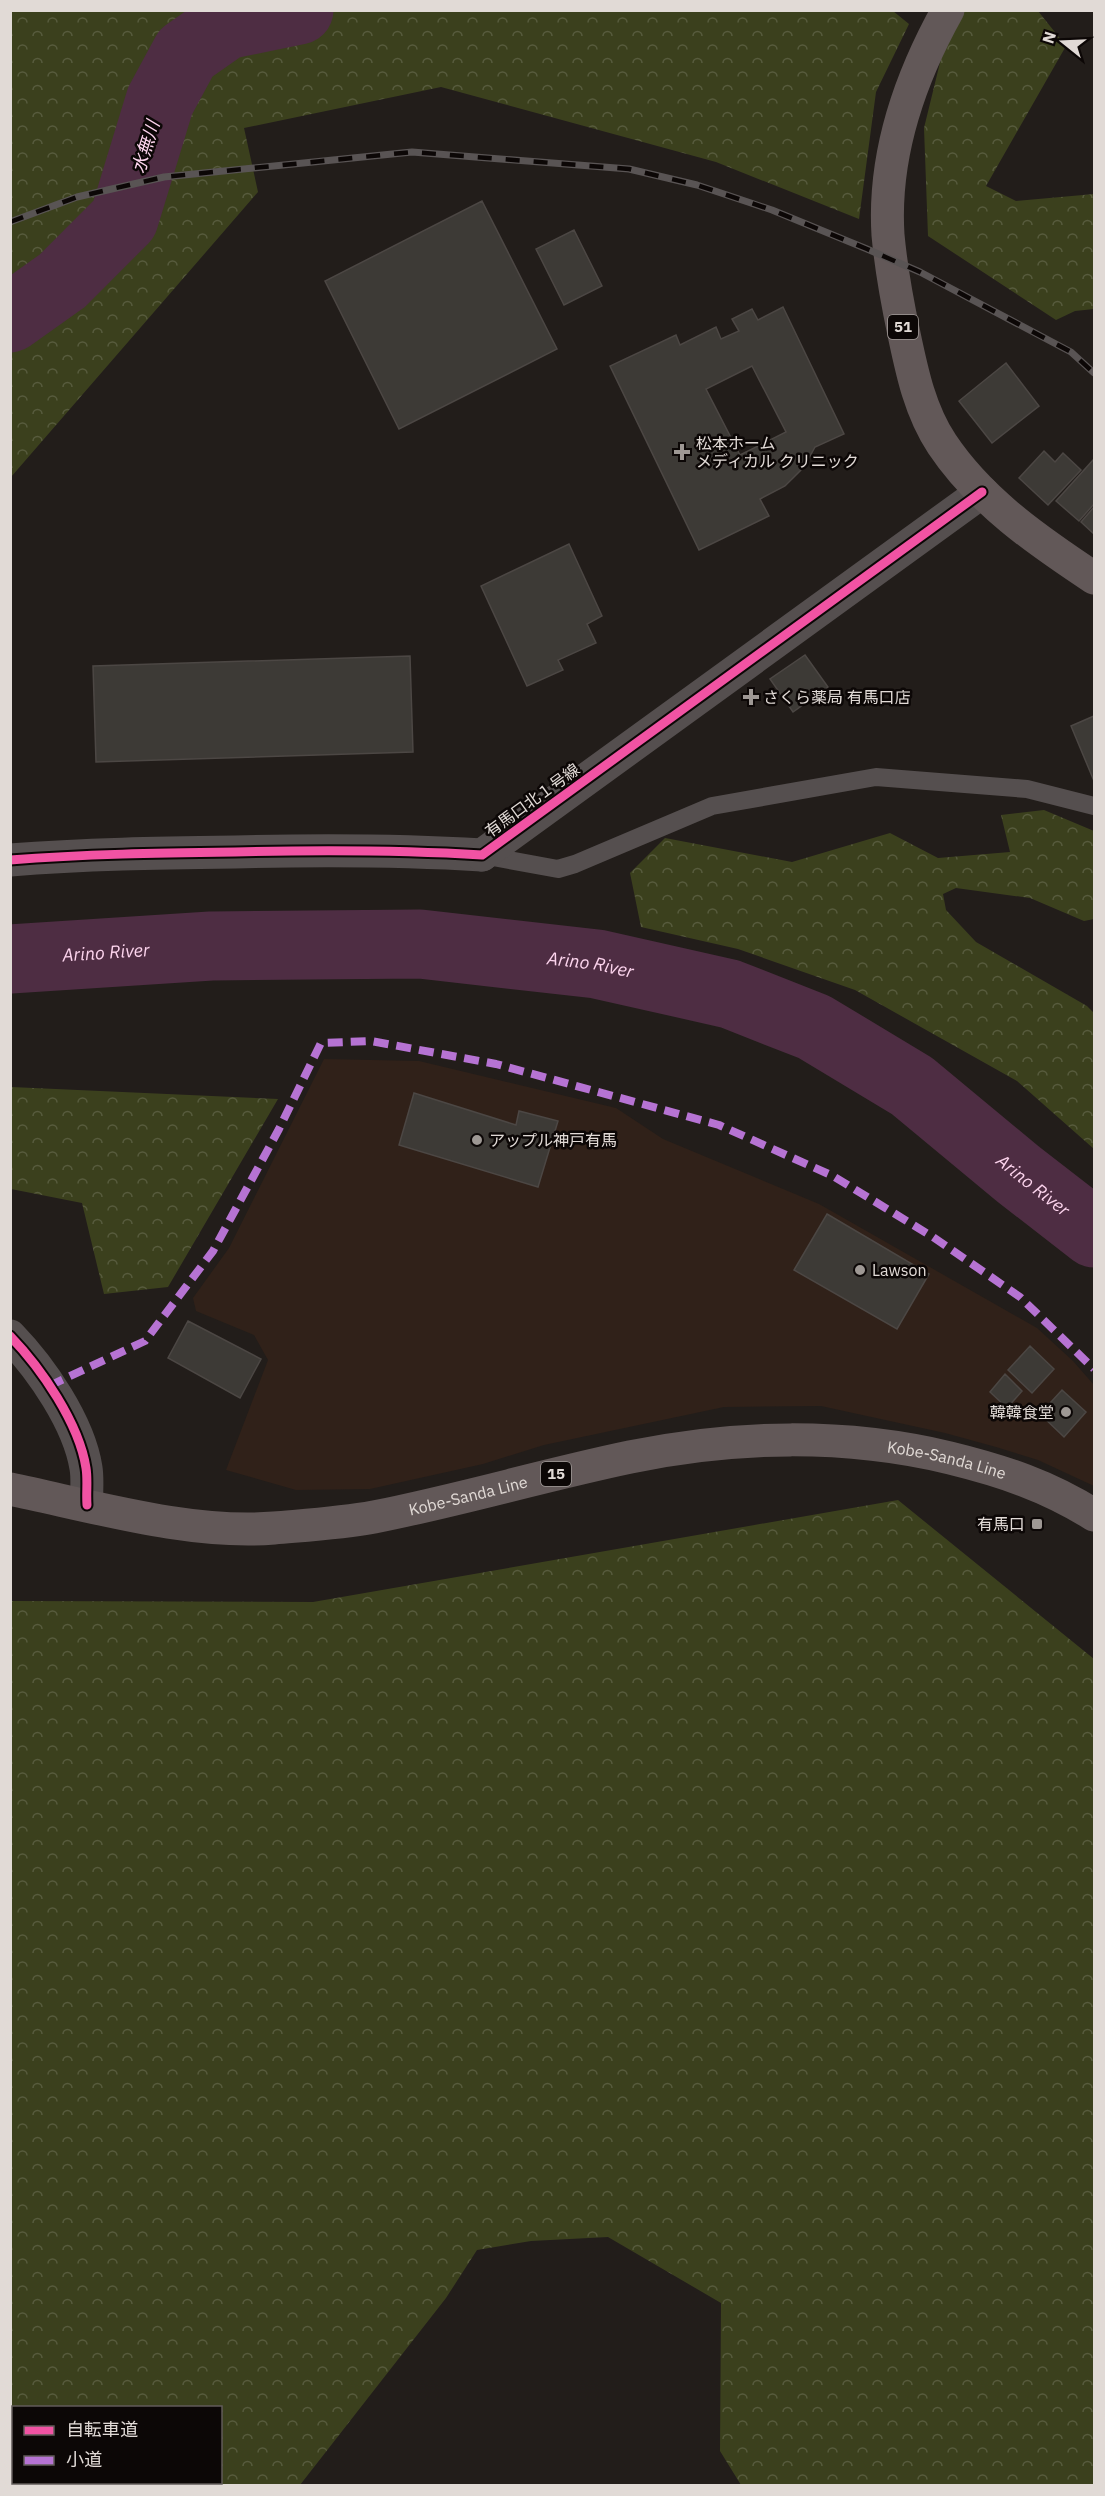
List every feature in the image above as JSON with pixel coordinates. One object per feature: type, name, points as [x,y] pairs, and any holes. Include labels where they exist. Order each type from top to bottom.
[{"type":"main road","name":"51","points":[[948,10],[929,45],[901,117],[890,181],[888,234],[897,300],[916,390],[942,444],[982,492],[1035,539],[1095,578]]},
{"type":"main road","name":"Kobe-Sanda Line","points":[[10,1489],[158,1520],[215,1527],[270,1529],[373,1517],[632,1457],[713,1445],[775,1440],[832,1440],[912,1449],[989,1467],[1023,1478],[1095,1515]]},
{"type":"street","name":"有馬口北１号線","points":[[10,860],[91,854],[290,851],[396,850],[482,855],[982,492]]},
{"type":"street","points":[[10,1336],[49,1386],[77,1434],[86,1468],[87,1505]]},
{"type":"lane","points":[[482,855],[558,869],[575,864],[712,806],[876,777],[1027,789],[1095,806]]},
{"type":"shaded area","points":[[324,1059],[419,1061],[616,1108],[663,1139],[819,1204],[1037,1328],[1073,1361],[1094,1385],[1094,1486],[1038,1460],[996,1447],[945,1433],[821,1406],[724,1407],[544,1445],[483,1464],[370,1489],[296,1490],[226,1470],[268,1360],[254,1335],[196,1311],[193,1298],[229,1248]]},
{"type":"green space","points":[[11,11],[893,11],[909,24],[876,92],[859,219],[716,162],[441,87],[244,128],[258,192],[11,477]]},
{"type":"green space","points":[[962,11],[1038,11],[1066,46],[986,186],[1016,201],[1094,194],[1094,309],[1075,311],[1056,320],[928,236],[924,128],[947,34]]},
{"type":"green space","points":[[1044,810],[1094,831],[1094,919],[1084,921],[1030,898],[956,888],[943,894],[946,910],[976,942],[1087,1006],[1094,1013],[1094,1149],[1017,1081],[855,990],[738,949],[641,927],[630,873],[665,838],[792,862],[890,833],[938,858],[1010,852],[1001,815]]},
{"type":"green space","points":[[11,1087],[278,1099],[168,1287],[104,1294],[82,1203],[11,1189]]},
{"type":"green space","points":[[898,1500],[1094,1659],[1094,2485],[741,2485],[720,2451],[721,2303],[608,2237],[531,2241],[477,2250],[446,2298],[300,2485],[11,2485],[11,1601],[313,1602]]},
{"type":"building","points":[[482,201],[557,349],[399,429],[325,281]]},
{"type":"building","points":[[574,230],[602,286],[564,305],[536,249]]},
{"type":"building","points":[[783,307],[844,434],[815,447],[804,467],[785,486],[760,499],[769,516],[699,550],[610,366],[676,335],[680,345],[716,327],[721,339],[739,331],[732,319],[752,309],[758,320]],"holes":[[[752,366],[786,432],[740,455],[706,389]]]},
{"type":"building","points":[[1006,363],[1039,406],[992,443],[959,401]]},
{"type":"building","points":[[1044,451],[1055,462],[1063,453],[1081,470],[1048,505],[1019,478]]},
{"type":"building","points":[[1094,459],[1094,504],[1079,521],[1056,501]]},
{"type":"building","points":[[1094,507],[1094,534],[1081,522]]},
{"type":"building","points":[[569,544],[602,616],[587,624],[596,643],[558,660],[563,670],[527,686],[481,586]]},
{"type":"building","points":[[805,655],[828,687],[793,712],[770,679]]},
{"type":"building","points":[[410,656],[413,752],[96,762],[93,666]]},
{"type":"building","points":[[1094,716],[1094,781],[1071,726]]},
{"type":"building","points":[[414,1093],[516,1125],[519,1111],[558,1121],[538,1187],[399,1145]]},
{"type":"building","points":[[827,1214],[929,1274],[897,1329],[794,1270]]},
{"type":"building","points":[[188,1321],[261,1359],[240,1398],[168,1358]]},
{"type":"building","points":[[1030,1346],[1054,1369],[1032,1393],[1008,1370]]},
{"type":"building","points":[[1005,1374],[1022,1391],[1007,1408],[990,1392]]},
{"type":"building","points":[[1062,1390],[1086,1412],[1064,1437],[1040,1414]]},
{"type":"waterway","name":"水無川","points":[[10,318],[62,281],[124,219],[160,101],[186,53],[226,25],[299,10]]},
{"type":"waterway","name":"Arino River","points":[[10,959],[211,946],[420,944],[597,964],[730,994],[814,1027],[912,1086],[1018,1174],[1094,1233]]},
{"type":"railway","points":[[10,222],[77,197],[164,177],[412,152],[629,169],[697,185],[772,210],[920,272],[1071,352],[1094,373]]},
{"type":"marked path","points":[[49,1386],[145,1341],[213,1251],[279,1129],[321,1043],[371,1041],[496,1064],[719,1125],[833,1176],[933,1237],[1020,1297],[1094,1369]]},
{"type":"cycle path","points":[[10,860],[122,854],[297,851],[389,851],[482,855],[982,492]]},
{"type":"cycle path","points":[[10,1336],[46,1380],[76,1433],[86,1468],[87,1505]]},
{"type":"place","name":"松本ホーム メディカル クリニック","points":[[682,452]]},
{"type":"place","name":"さくら薬局 有馬口店","points":[[751,697]]},
{"type":"place","name":"アップル神戸有馬","points":[[477,1140]]},
{"type":"place","name":"Lawson","points":[[860,1270]]},
{"type":"place","name":"韓韓食堂","points":[[1066,1412]]},
{"type":"place","name":"有馬口","points":[[1037,1524]]}]
